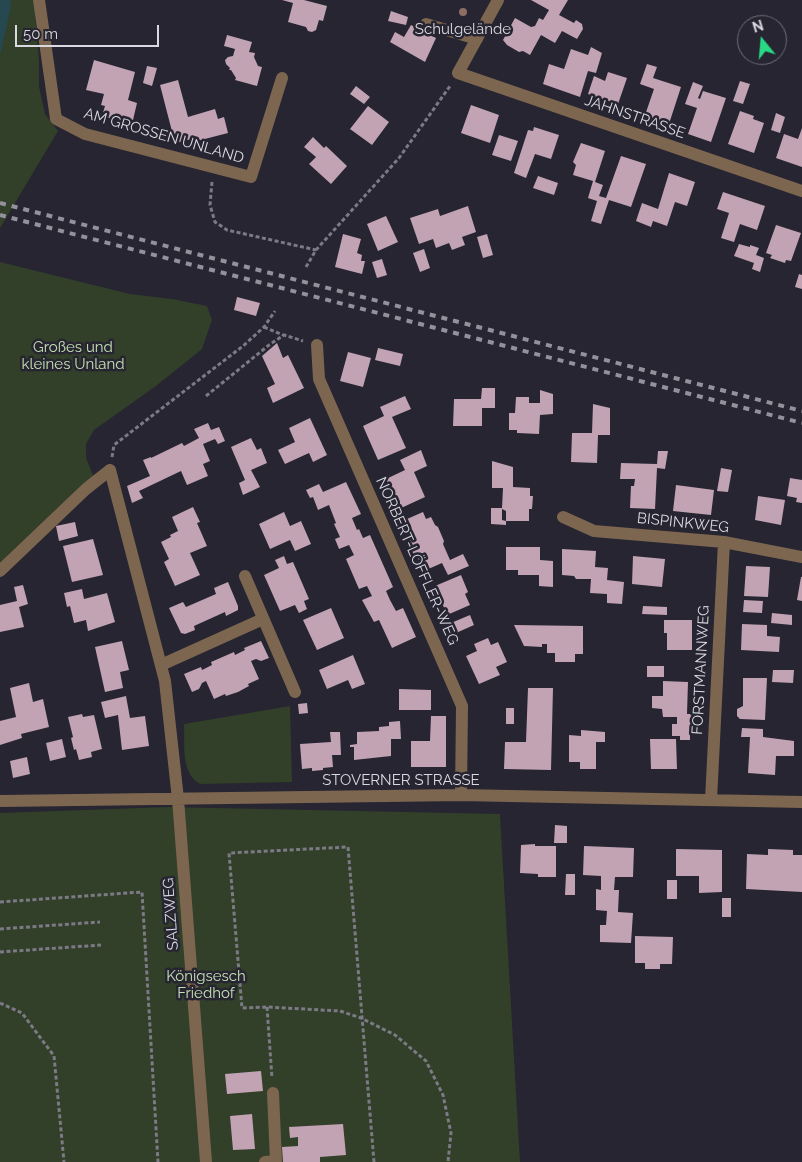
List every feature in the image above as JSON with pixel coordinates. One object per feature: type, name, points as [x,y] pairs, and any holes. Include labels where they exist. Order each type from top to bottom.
[{"type":"street","name":"AM GROSSEN UNLAND","points":[[39,0],[56,119],[85,134],[251,177],[282,78]]},
{"type":"street","points":[[458,73],[498,0]]},
{"type":"street","points":[[426,24],[476,39]]},
{"type":"street","name":"JAHNSTRASSE","points":[[458,73],[802,191]]},
{"type":"street","name":"NORBERT-LÖFFLER-WEG","points":[[317,345],[319,379],[462,706],[461,795]]},
{"type":"street","points":[[0,571],[86,489],[110,470]]},
{"type":"street","name":"SALZWEG","points":[[110,470],[165,681],[178,799],[206,1162]]},
{"type":"street","name":"BISPINKWEG","points":[[563,517],[594,531],[724,542],[802,557]]},
{"type":"street","name":"FORSTMANNWEG","points":[[711,800],[724,542]]},
{"type":"street","points":[[244,576],[295,692]]},
{"type":"street","points":[[161,665],[263,619]]},
{"type":"street","name":"STOVERNER STRASSE","points":[[0,801],[461,795],[802,802]]},
{"type":"street","points":[[265,1162],[276,1161],[273,1094]]},
{"type":"path","points":[[306,267],[316,250],[399,158],[430,116],[458,73]]},
{"type":"path","points":[[213,166],[210,205],[215,222],[227,230],[316,250]]},
{"type":"path","points":[[110,470],[114,445],[243,346],[264,327],[275,311]]},
{"type":"path","points":[[264,327],[317,345]]},
{"type":"path","points":[[206,396],[284,335]]},
{"type":"path","points":[[374,1162],[361,1018],[348,846],[229,853],[242,1008],[267,1007],[340,1011],[361,1018],[395,1035],[426,1061],[443,1096],[451,1133],[448,1162]]},
{"type":"path","points":[[0,902],[142,892],[158,1162]]},
{"type":"path","points":[[0,929],[100,922]]},
{"type":"path","points":[[0,952],[101,945]]},
{"type":"path","points":[[0,1003],[22,1012],[54,1056],[64,1162]]},
{"type":"path","points":[[267,1007],[273,1094]]},
{"type":"green space","points":[[0,0],[34,0],[39,60],[39,86],[45,114],[58,131],[0,228]]},
{"type":"green space","name":"Großes und kleines Unland","points":[[0,262],[130,294],[172,299],[207,306],[212,320],[202,349],[156,386],[94,430],[86,444],[86,458],[95,480],[0,567]]},
{"type":"green space","points":[[290,706],[292,782],[200,784],[189,772],[184,749],[184,724]]},
{"type":"green space","name":"Königsesch Friedhof","points":[[168,807],[500,814],[520,1162],[0,1162],[0,813]]},
{"type":"shaded area","points":[[0,0],[10,0],[11,6],[0,56]]},
{"type":"building","points":[[282,0],[304,0],[327,6],[323,21],[319,20],[316,30],[312,32],[308,31],[306,27],[288,22],[293,3]]},
{"type":"building","points":[[531,0],[568,0],[559,15],[574,23],[576,20],[582,24],[583,29],[577,39],[562,31],[555,43],[541,35],[530,55],[523,51],[519,52],[507,45],[503,40],[515,18],[531,27],[535,26],[539,18],[543,20],[549,10]]},
{"type":"building","points":[[391,11],[408,17],[406,25],[388,21]]},
{"type":"building","points":[[411,25],[436,38],[425,62],[390,42],[395,32],[404,37]]},
{"type":"building","points":[[227,35],[252,42],[249,52],[255,53],[254,57],[258,66],[262,67],[257,86],[235,80],[236,78],[231,70],[229,70],[230,68],[225,60],[233,56],[235,49],[224,46]]},
{"type":"building","points":[[591,47],[602,53],[596,73],[588,71],[580,97],[543,84],[549,64],[564,69],[571,49],[588,55]]},
{"type":"building","points":[[94,60],[135,72],[128,100],[137,103],[133,120],[121,117],[120,121],[102,116],[105,106],[101,105],[104,94],[86,90]]},
{"type":"building","points":[[647,64],[657,67],[653,78],[681,87],[668,127],[644,118],[654,89],[640,84]]},
{"type":"building","points":[[147,66],[157,68],[152,86],[143,83]]},
{"type":"building","points":[[608,72],[627,78],[618,104],[588,94],[594,76],[605,81]]},
{"type":"building","points":[[178,80],[188,117],[215,109],[218,119],[224,117],[228,133],[197,141],[196,138],[175,143],[160,85]]},
{"type":"building","points":[[740,81],[750,84],[743,104],[733,101]]},
{"type":"building","points":[[693,82],[703,86],[698,98],[700,99],[703,91],[726,98],[711,142],[688,134],[697,108],[685,104]]},
{"type":"building","points":[[356,86],[370,97],[364,104],[350,94]]},
{"type":"building","points":[[471,105],[499,115],[490,143],[461,133]]},
{"type":"building","points":[[368,106],[389,122],[372,145],[350,129]]},
{"type":"building","points":[[740,111],[754,116],[753,119],[764,123],[754,153],[728,144]]},
{"type":"building","points":[[776,113],[785,117],[780,133],[771,130]]},
{"type":"building","points":[[534,127],[559,135],[551,159],[535,154],[526,178],[514,173],[528,130],[533,131]]},
{"type":"building","points":[[802,128],[802,167],[776,158],[784,134],[798,139]]},
{"type":"building","points":[[499,135],[518,141],[511,161],[492,155]]},
{"type":"building","points":[[313,137],[324,148],[326,146],[347,166],[331,184],[309,164],[316,157],[304,147]]},
{"type":"building","points":[[581,143],[605,151],[595,182],[603,185],[599,196],[606,198],[621,156],[646,164],[631,207],[609,200],[601,224],[591,221],[597,201],[588,198],[593,181],[573,175],[576,165],[573,162]]},
{"type":"building","points":[[669,173],[695,182],[687,206],[675,202],[667,226],[653,221],[651,227],[636,221],[642,203],[658,209]]},
{"type":"building","points":[[538,176],[558,183],[554,195],[533,188]]},
{"type":"building","points":[[723,192],[765,206],[757,230],[740,224],[734,242],[721,238],[729,213],[717,209]]},
{"type":"building","points":[[468,206],[476,232],[462,237],[465,245],[452,250],[449,243],[436,248],[433,239],[419,244],[410,218],[438,209],[440,216]]},
{"type":"building","points":[[386,216],[398,242],[378,251],[367,224]]},
{"type":"building","points":[[776,225],[801,233],[791,261],[786,260],[785,263],[770,258],[772,255],[766,253]]},
{"type":"building","points":[[343,234],[361,239],[357,253],[362,255],[361,261],[365,261],[362,274],[335,267]]},
{"type":"building","points":[[487,234],[493,255],[483,258],[477,237]]},
{"type":"building","points":[[739,244],[759,248],[756,255],[764,258],[760,272],[752,269],[754,263],[734,256]]},
{"type":"building","points":[[424,249],[430,268],[420,272],[413,253]]},
{"type":"building","points":[[382,259],[387,275],[377,278],[372,262]]},
{"type":"building","points":[[799,274],[802,275],[802,289],[795,287]]},
{"type":"building","points":[[237,297],[260,303],[256,316],[234,310]]},
{"type":"building","points":[[277,343],[283,358],[288,355],[304,388],[273,403],[267,388],[275,384],[262,356]]},
{"type":"building","points":[[378,348],[403,354],[400,366],[375,360]]},
{"type":"building","points":[[348,352],[371,358],[363,387],[340,381]]},
{"type":"building","points":[[482,388],[495,388],[495,408],[482,408],[482,426],[453,426],[454,399],[481,399]]},
{"type":"building","points":[[540,390],[553,394],[553,414],[540,415],[539,434],[517,433],[517,430],[509,430],[509,413],[515,413],[516,397],[529,397],[529,403],[540,403]]},
{"type":"building","points":[[405,396],[411,409],[392,417],[406,448],[378,460],[363,426],[384,416],[380,407]]},
{"type":"building","points":[[593,404],[610,408],[610,435],[598,435],[597,463],[571,462],[572,433],[592,433]]},
{"type":"building","points":[[310,418],[327,455],[313,462],[309,453],[285,464],[278,450],[295,442],[289,428]]},
{"type":"building","points":[[208,423],[211,430],[219,427],[225,441],[218,444],[215,439],[203,444],[210,461],[203,464],[208,476],[187,485],[181,471],[139,491],[143,498],[132,503],[127,486],[150,476],[143,460],[182,443],[184,446],[199,438],[194,429]]},
{"type":"building","points":[[251,438],[257,450],[261,448],[267,463],[251,470],[260,487],[243,495],[239,483],[245,480],[231,447]]},
{"type":"building","points":[[421,450],[427,466],[414,472],[425,497],[399,509],[386,479],[405,470],[400,460]]},
{"type":"building","points":[[658,451],[668,451],[665,469],[657,468],[655,509],[630,508],[631,486],[634,486],[635,479],[620,479],[621,463],[657,464]]},
{"type":"building","points":[[492,461],[513,467],[513,487],[530,488],[530,496],[533,496],[532,509],[529,509],[529,521],[506,521],[506,525],[491,524],[491,508],[502,508],[503,488],[492,488]],"holes":[[[502,509],[506,511],[506,521],[502,520]]]},
{"type":"building","points":[[721,468],[732,470],[728,492],[717,491]]},
{"type":"building","points":[[790,478],[802,480],[802,503],[796,502],[797,498],[787,496]]},
{"type":"building","points":[[346,482],[361,514],[352,518],[357,530],[359,529],[363,538],[370,535],[393,587],[386,591],[390,600],[396,611],[403,608],[416,637],[392,648],[379,620],[374,622],[362,600],[372,596],[367,586],[359,589],[346,559],[354,555],[349,545],[339,549],[335,539],[340,537],[329,505],[318,510],[313,497],[310,498],[306,490],[319,484],[323,492]]},
{"type":"building","points":[[676,485],[714,490],[711,515],[673,511]]},
{"type":"building","points":[[758,496],[785,500],[781,525],[755,520]]},
{"type":"building","points":[[193,507],[200,522],[197,523],[207,546],[190,553],[200,575],[175,586],[164,562],[169,559],[161,542],[178,531],[172,517]]},
{"type":"building","points":[[284,512],[290,526],[301,521],[311,544],[295,551],[290,540],[270,549],[259,524]]},
{"type":"building","points":[[423,512],[426,519],[431,517],[438,527],[450,560],[463,554],[469,566],[448,575],[442,563],[426,570],[423,563],[421,564],[417,556],[414,555],[407,540],[409,537],[405,529],[411,526],[407,519]]},
{"type":"building","points":[[75,522],[78,536],[59,541],[56,526]]},
{"type":"building","points":[[93,539],[103,575],[72,582],[63,546]]},
{"type":"building","points":[[506,547],[540,547],[540,560],[553,561],[553,587],[539,586],[539,575],[518,575],[518,570],[506,570]]},
{"type":"building","points":[[562,549],[596,551],[595,567],[608,568],[607,580],[624,582],[622,604],[607,603],[607,594],[590,593],[591,579],[576,579],[574,576],[562,575]]},
{"type":"building","points":[[284,556],[287,564],[293,562],[309,599],[304,601],[307,609],[299,613],[295,605],[280,611],[264,575],[279,568],[275,560]]},
{"type":"building","points":[[633,556],[665,559],[662,587],[632,584]]},
{"type":"building","points":[[746,566],[770,567],[768,597],[744,596]]},
{"type":"building","points":[[461,575],[468,592],[465,594],[470,605],[447,615],[435,586]]},
{"type":"building","points":[[802,577],[802,601],[797,600]]},
{"type":"building","points":[[228,582],[238,610],[226,616],[225,612],[194,626],[195,630],[185,634],[181,633],[169,608],[183,602],[186,607],[216,594],[214,588]]},
{"type":"building","points":[[23,585],[28,604],[19,607],[24,627],[0,632],[0,605],[17,601],[14,587]]},
{"type":"building","points":[[82,589],[84,599],[107,593],[115,622],[88,631],[86,620],[74,623],[70,606],[67,607],[64,593]]},
{"type":"building","points":[[744,600],[763,601],[762,613],[743,612]]},
{"type":"building","points":[[643,606],[667,607],[667,615],[642,614]]},
{"type":"building","points":[[331,608],[344,638],[317,650],[303,620]]},
{"type":"building","points":[[772,613],[792,615],[792,625],[771,623]]},
{"type":"building","points":[[470,615],[474,625],[456,633],[451,623]]},
{"type":"building","points":[[664,620],[692,620],[692,650],[667,650],[667,633],[664,633]]},
{"type":"building","points":[[742,624],[767,625],[767,636],[780,637],[779,652],[741,650]]},
{"type":"building","points":[[514,625],[583,626],[583,654],[575,654],[575,662],[555,662],[555,653],[547,653],[547,644],[542,644],[542,647],[524,646]]},
{"type":"building","points":[[488,638],[491,645],[498,642],[507,662],[496,667],[500,675],[479,684],[466,656],[477,651],[474,644]]},
{"type":"building","points":[[122,641],[129,670],[120,672],[123,688],[105,692],[95,647]]},
{"type":"building","points":[[261,641],[269,658],[261,661],[256,659],[251,661],[259,679],[248,684],[249,686],[238,692],[226,696],[225,694],[214,699],[206,681],[202,683],[199,689],[192,692],[184,674],[201,667],[202,670],[212,665],[211,662],[234,652],[235,655],[245,650],[244,648]]},
{"type":"building","points":[[353,655],[365,684],[352,689],[348,680],[327,689],[319,670]]},
{"type":"building","points":[[647,666],[664,666],[664,677],[647,677]]},
{"type":"building","points":[[773,670],[794,670],[793,683],[772,682]]},
{"type":"building","points":[[743,678],[767,678],[765,720],[740,719],[737,716],[737,709],[743,706]]},
{"type":"building","points":[[663,681],[688,682],[687,714],[694,714],[693,725],[690,725],[690,740],[680,740],[680,736],[672,736],[672,724],[677,724],[677,717],[663,717],[662,709],[652,708],[652,696],[663,696]]},
{"type":"building","points":[[29,683],[33,702],[43,699],[49,727],[21,734],[22,738],[0,745],[0,721],[16,717],[10,688]]},
{"type":"building","points":[[528,688],[553,688],[551,770],[504,769],[505,742],[526,742]]},
{"type":"building","points":[[399,689],[431,690],[431,710],[399,710]]},
{"type":"building","points":[[126,696],[130,718],[145,716],[149,746],[122,750],[118,715],[105,718],[101,702]]},
{"type":"building","points":[[307,703],[308,713],[299,714],[298,704]]},
{"type":"building","points":[[506,708],[514,708],[514,724],[506,724]]},
{"type":"building","points":[[82,714],[83,717],[94,715],[102,749],[91,752],[92,757],[79,760],[76,749],[74,750],[68,717]]},
{"type":"building","points":[[431,716],[446,716],[446,767],[411,767],[411,741],[430,741]]},
{"type":"building","points":[[400,721],[401,739],[391,739],[391,756],[354,760],[354,747],[350,747],[350,745],[357,744],[357,732],[379,731],[379,727],[389,726],[389,722]]},
{"type":"building","points":[[742,728],[763,729],[763,737],[794,741],[794,756],[776,756],[775,775],[748,773],[750,737],[741,737]]},
{"type":"building","points":[[581,730],[605,732],[605,742],[596,742],[596,769],[580,769],[580,762],[569,762],[569,735],[581,736]]},
{"type":"building","points":[[330,732],[340,732],[341,755],[332,755],[333,767],[312,771],[312,768],[302,769],[300,744],[331,742]]},
{"type":"building","points":[[62,739],[66,757],[50,761],[46,743]]},
{"type":"building","points":[[650,739],[676,739],[677,769],[651,769]]},
{"type":"building","points":[[27,757],[30,774],[13,778],[10,761]]},
{"type":"building","points":[[555,825],[567,826],[567,843],[554,843]]},
{"type":"building","points":[[535,844],[535,846],[556,846],[556,877],[538,877],[538,874],[520,873],[521,845]]},
{"type":"building","points":[[584,846],[634,848],[633,877],[615,877],[614,890],[619,890],[618,912],[633,913],[631,943],[600,942],[600,925],[606,925],[607,911],[596,910],[596,889],[601,890],[601,876],[583,875]]},
{"type":"building","points":[[676,849],[722,850],[722,892],[699,893],[699,876],[676,876]]},
{"type":"building","points":[[768,849],[793,850],[793,855],[802,855],[802,892],[746,889],[747,854],[768,855]]},
{"type":"building","points":[[566,874],[575,874],[575,895],[565,895]]},
{"type":"building","points":[[667,880],[677,880],[677,899],[667,899]]},
{"type":"building","points":[[722,898],[731,898],[731,917],[722,917]]},
{"type":"building","points":[[635,936],[673,937],[672,964],[660,964],[660,969],[645,969],[645,963],[635,963]]},
{"type":"building","points":[[261,1071],[263,1091],[227,1094],[225,1074]]},
{"type":"building","points":[[252,1114],[255,1149],[233,1150],[230,1116]]},
{"type":"building","points":[[343,1124],[346,1155],[320,1157],[320,1162],[283,1162],[282,1147],[298,1146],[298,1137],[290,1138],[289,1127]]},
{"type":"railway","points":[[0,203],[802,411]]},
{"type":"railway","points":[[0,215],[802,423]]},
{"type":"place","name":"Schulgelände","points":[[463,12]]}]
